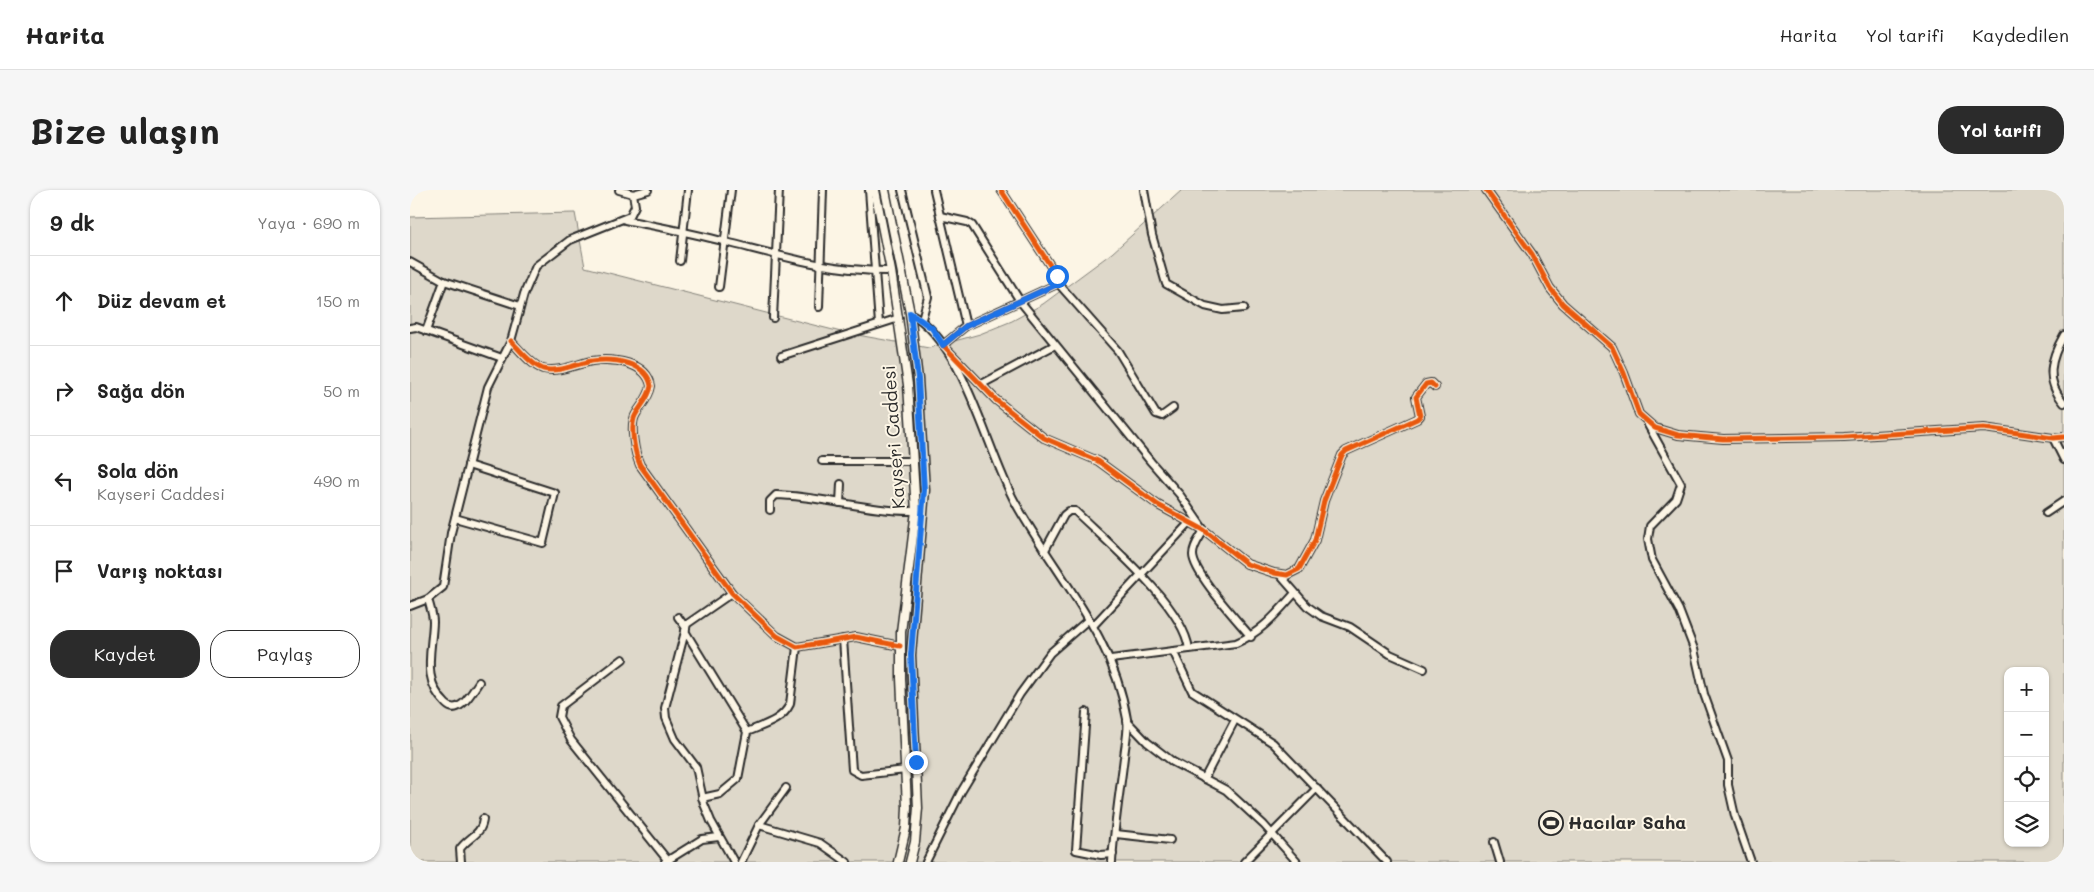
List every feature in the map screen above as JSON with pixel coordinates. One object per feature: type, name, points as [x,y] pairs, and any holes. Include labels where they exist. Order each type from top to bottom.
[{"type":"main road","name":"Kayseri Caddesi","points":[[875,190],[899,318],[908,385],[916,511],[900,646],[906,770],[906,828],[898,862]]},
{"type":"main road","name":"Kayseri Caddesi","points":[[885,190],[910,313],[918,379],[924,490],[911,655],[918,808],[916,834],[910,862]]},
{"type":"street","points":[[619,190],[633,194],[648,190]]},
{"type":"street","points":[[680,261],[688,190]]},
{"type":"street","points":[[720,287],[732,190]]},
{"type":"street","points":[[773,318],[779,190]]},
{"type":"street","points":[[819,307],[823,190]]},
{"type":"street","points":[[869,190],[879,324]]},
{"type":"street","points":[[902,190],[928,296],[922,320]]},
{"type":"street","points":[[934,190],[966,326]]},
{"type":"street","points":[[1000,190],[1057,276],[1057,282],[1118,351],[1156,414],[1162,416],[1173,408]]},
{"type":"street","points":[[1144,190],[1152,235],[1166,284],[1205,306],[1223,310],[1244,308]]},
{"type":"street","points":[[1486,190],[1532,254],[1550,288],[1563,304],[1612,346],[1624,373],[1634,404],[1681,484],[1676,499],[1650,526],[1648,532],[1652,560],[1679,610],[1694,650],[1704,694],[1728,761],[1728,785],[1735,816],[1749,854],[1750,862]]},
{"type":"street","points":[[410,606],[428,599],[443,587],[455,518],[488,387],[510,341],[520,306],[536,266],[570,240],[625,220],[634,211],[635,200],[633,194]]},
{"type":"street","points":[[940,216],[967,222],[972,225],[1020,301],[1180,495],[1204,530]]},
{"type":"street","points":[[625,220],[820,265],[891,271]]},
{"type":"street","points":[[410,262],[444,281],[520,306]]},
{"type":"street","points":[[426,331],[444,281]]},
{"type":"street","points":[[943,345],[966,326],[1055,285],[1057,282]]},
{"type":"street","points":[[910,313],[932,328],[943,345],[976,410],[1014,501],[1090,619],[1111,659],[1127,721],[1112,862]]},
{"type":"street","points":[[782,356],[899,318]]},
{"type":"street","points":[[410,328],[426,331],[502,358]]},
{"type":"street","points":[[2064,335],[2053,356],[2051,367],[2055,390],[2064,403]]},
{"type":"street","points":[[510,341],[537,367],[545,370],[561,369],[594,361],[629,364],[636,366],[648,375],[650,392],[634,417],[634,452],[640,465],[732,594],[777,636],[797,647],[856,637],[900,646]]},
{"type":"street","points":[[943,345],[996,400],[1044,438],[1098,461],[1158,505],[1204,530],[1247,564],[1280,575],[1294,573],[1299,569],[1315,540],[1324,501],[1342,456],[1346,451],[1418,419],[1420,416],[1416,397],[1426,384],[1431,383],[1435,386]]},
{"type":"street","points":[[982,384],[1055,345]]},
{"type":"street","points":[[1646,422],[1655,428],[1678,435],[1723,439],[1844,438],[1984,428],[2053,438],[2064,437]]},
{"type":"street","points":[[2053,438],[2064,460]]},
{"type":"street","points":[[822,460],[912,461]]},
{"type":"street","points":[[455,518],[543,543],[555,493],[468,465]]},
{"type":"street","points":[[840,484],[840,503]]},
{"type":"street","points":[[770,510],[770,501],[776,495],[892,512],[916,511]]},
{"type":"street","points":[[2046,513],[2064,501]]},
{"type":"street","points":[[1045,550],[1064,514],[1069,511],[1075,511],[1141,575],[1184,628],[1189,649]]},
{"type":"street","points":[[1093,626],[1190,522]]},
{"type":"street","points":[[1204,530],[1194,546],[1195,564],[1205,580],[1251,637]]},
{"type":"street","points":[[1280,575],[1307,606],[1321,616],[1350,627],[1390,654],[1424,670]]},
{"type":"street","points":[[1111,659],[1236,643],[1251,637],[1266,625],[1295,593]]},
{"type":"street","points":[[732,594],[687,624],[665,708],[666,718],[675,739],[696,767],[702,798],[719,838],[734,862]]},
{"type":"street","points":[[428,599],[433,621],[429,664],[434,688],[441,698],[450,707],[454,708],[461,705],[479,682]]},
{"type":"street","points":[[678,617],[747,732],[738,779],[720,794],[702,798]]},
{"type":"street","points":[[926,862],[932,856],[961,792],[1020,694],[1050,653],[1090,619]]},
{"type":"street","points":[[843,640],[852,770],[861,774],[906,770]]},
{"type":"street","points":[[747,732],[777,719],[787,710],[797,647]]},
{"type":"street","points":[[1173,651],[1192,691],[1273,743],[1387,862]]},
{"type":"street","points":[[624,659],[561,706],[559,717],[572,740],[667,861],[702,839],[719,838]]},
{"type":"street","points":[[1086,712],[1076,850],[1101,855],[1113,854]]},
{"type":"street","points":[[1204,779],[1236,720]]},
{"type":"street","points":[[1127,721],[1160,752],[1226,790],[1298,862]]},
{"type":"street","points":[[741,862],[759,825],[786,788]]},
{"type":"street","points":[[1244,862],[1317,788]]},
{"type":"street","points":[[461,862],[460,849],[464,842],[478,833],[483,819]]},
{"type":"street","points":[[759,825],[820,843],[847,862]]},
{"type":"street","points":[[1116,834],[1170,840]]},
{"type":"street","points":[[1494,842],[1500,862]]},
{"type":"shaded area","points":[[1182,190],[2064,190],[2064,862],[410,862],[410,217],[575,213],[585,267],[841,332],[929,348],[980,334],[1012,321],[1043,304],[1112,253]]},
{"type":"cycle path","points":[[1001,190],[1057,276],[1057,282],[1055,285],[966,326],[943,345],[996,400],[1044,438],[1098,461],[1158,505],[1204,530],[1247,564],[1274,573],[1287,575],[1299,569],[1315,540],[1324,501],[1342,455],[1346,451],[1417,419],[1420,416],[1416,397],[1426,384],[1431,383],[1435,387]]},
{"type":"cycle path","points":[[1486,190],[1532,254],[1550,288],[1563,304],[1612,347],[1639,414],[1655,428],[1678,435],[1723,439],[1844,437],[1984,428],[2053,438],[2064,437]]},
{"type":"cycle path","points":[[511,341],[530,360],[543,369],[555,370],[592,361],[610,360],[628,363],[643,372],[651,386],[647,398],[636,414],[633,425],[636,454],[640,465],[732,593],[777,636],[797,647],[856,637],[900,646]]},
{"type":"place","name":"Hacılar Saha","points":[[1551,823]]},
{"type":"route","points":[[916,762],[911,655],[924,490],[918,379],[910,313],[932,328],[943,345],[966,326],[1055,285],[1058,280],[1057,276]]}]
